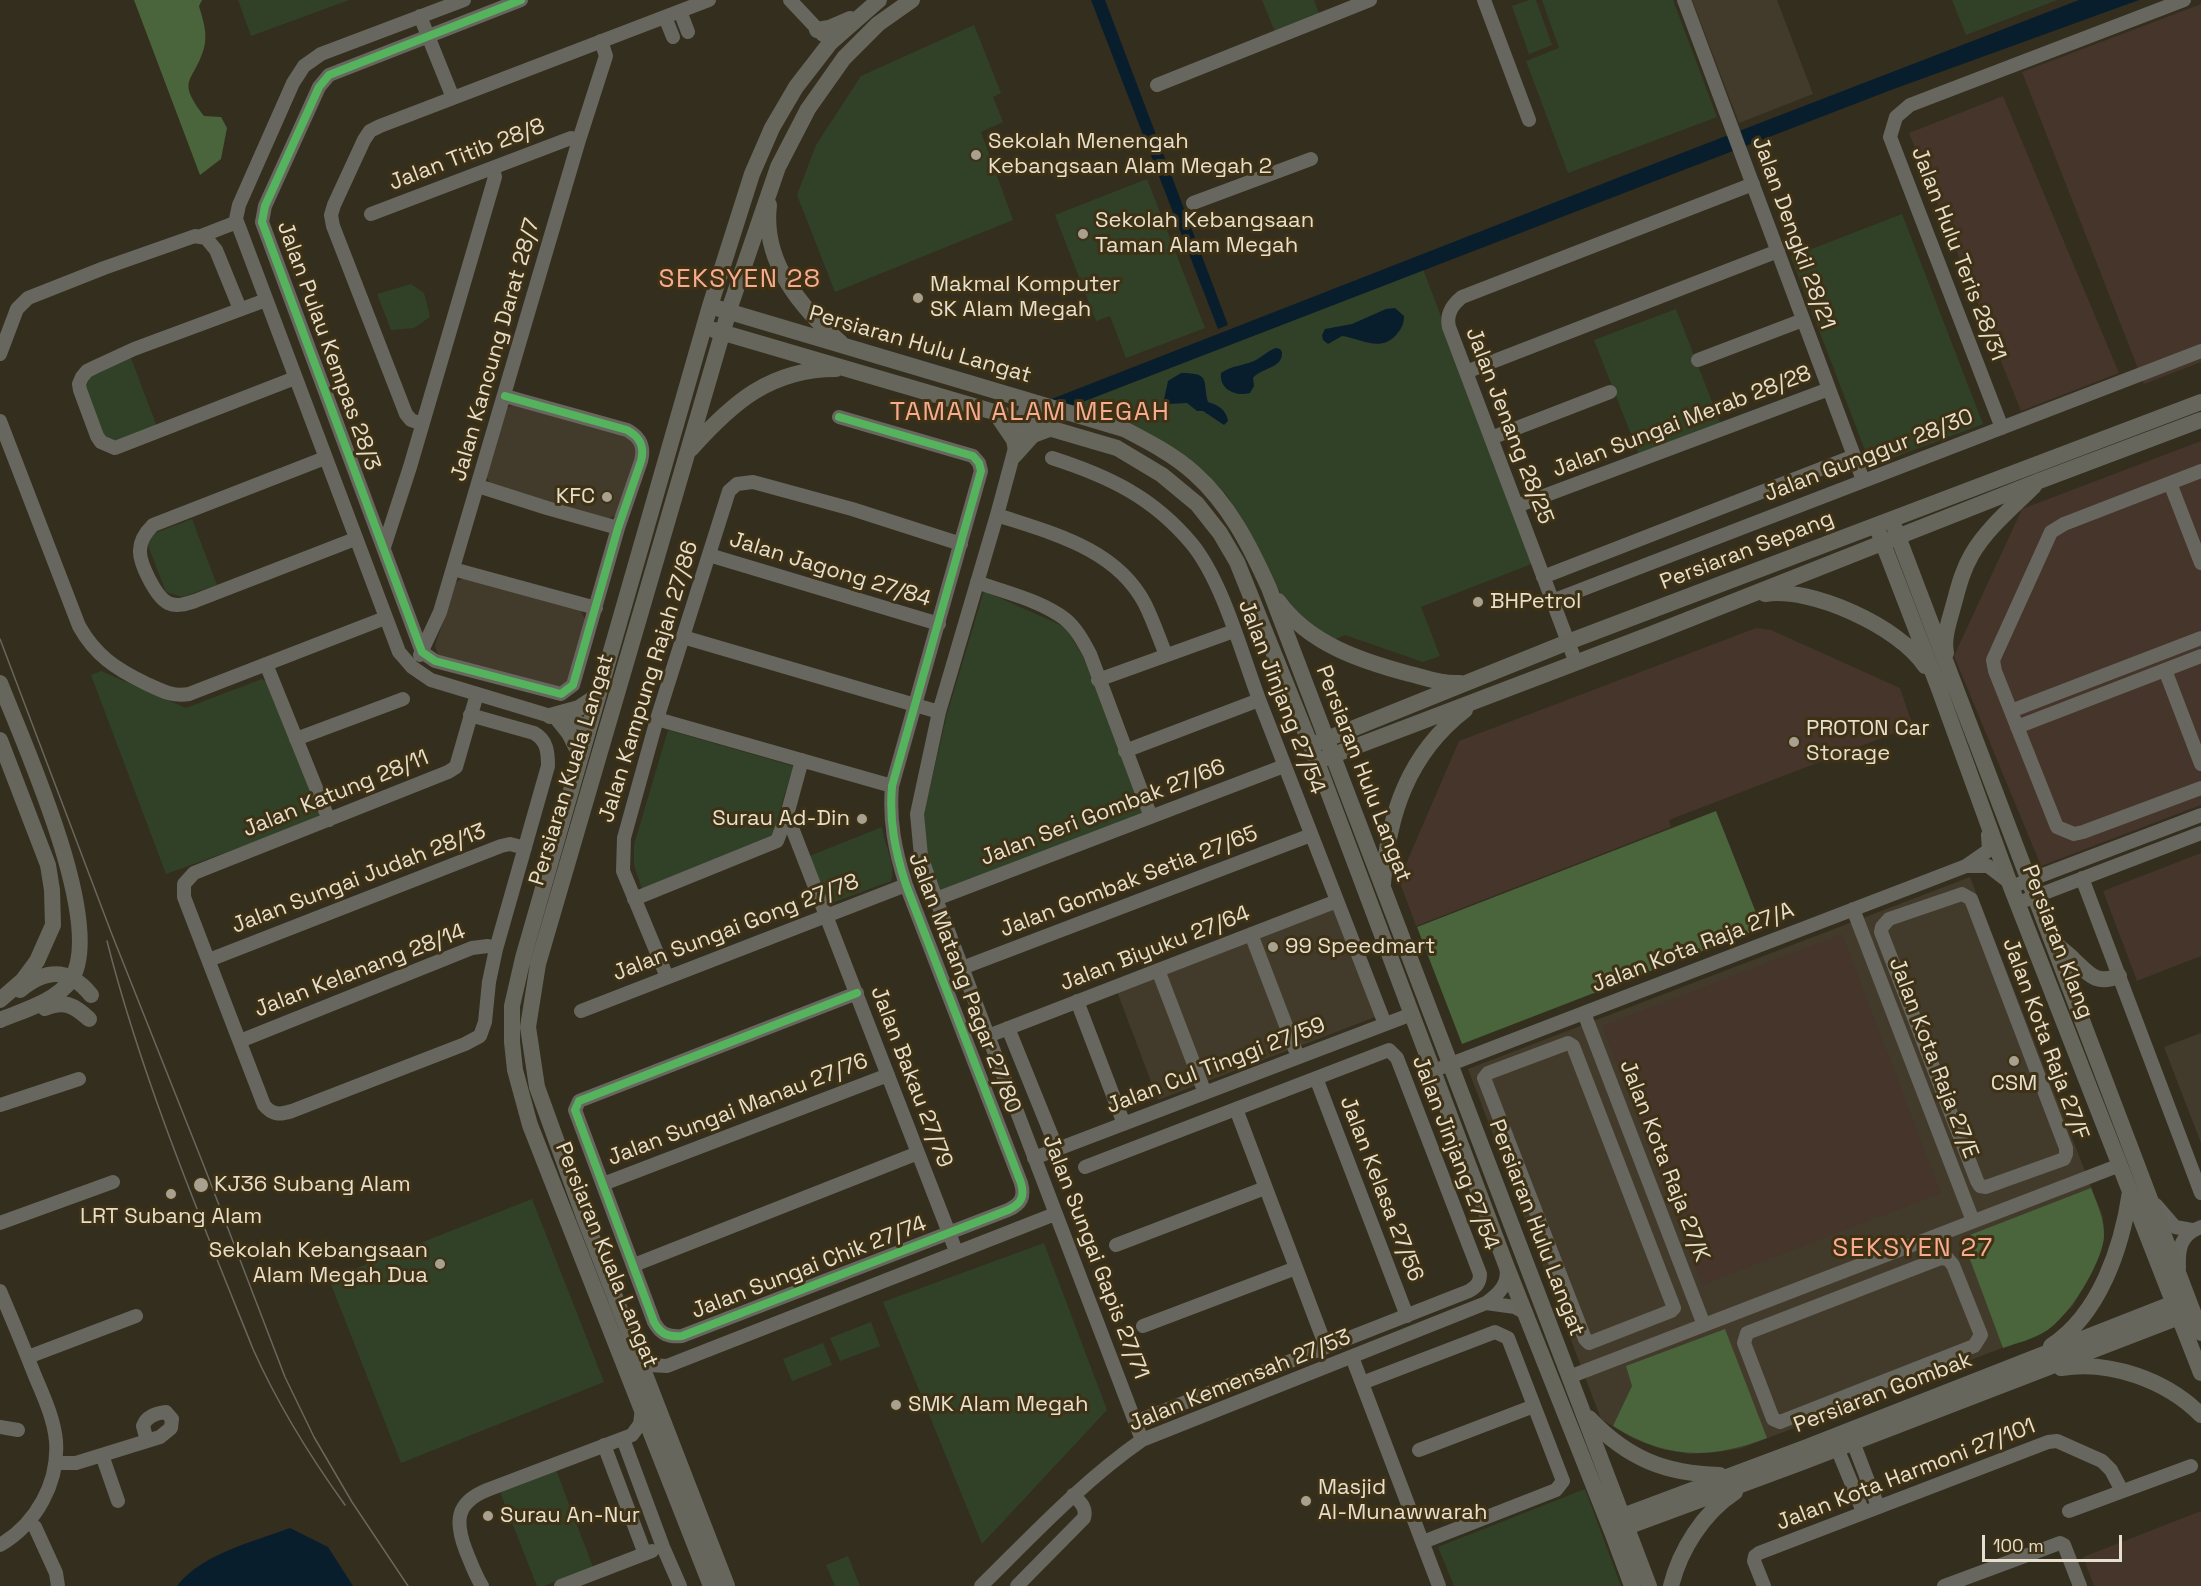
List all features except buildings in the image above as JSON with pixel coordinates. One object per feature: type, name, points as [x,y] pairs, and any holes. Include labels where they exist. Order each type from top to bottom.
[{"type":"main road","name":"Persiaran Kuala Langat","points":[[711,1586],[530,1125],[515,1070],[512,1042],[513,1006],[523,958],[580,755],[710,306],[743,201],[762,150],[785,104],[830,43],[879,0]]},
{"type":"main road","name":"Persiaran Kuala Langat","points":[[727,1586],[584,1216],[537,1087],[528,1027],[538,964],[729,312],[778,167],[808,109],[850,50],[878,24],[912,0]]},
{"type":"main road","points":[[813,64],[818,41],[815,28],[828,28],[860,15]]},
{"type":"main road","points":[[831,78],[830,43],[878,24]]},
{"type":"main road","points":[[771,189],[768,219],[771,238],[783,277],[806,310],[846,348]]},
{"type":"main road","name":"Persiaran Hulu Langat","points":[[710,306],[1124,429],[1148,441],[1194,472],[1230,514],[1251,549],[1269,588],[1318,742],[1412,1014],[1442,1068],[1582,1411],[1617,1524],[1632,1586]]},
{"type":"main road","name":"Persiaran Hulu Langat","points":[[704,327],[1024,419],[1117,448],[1140,460],[1180,489],[1209,517],[1237,562],[1318,742]]},
{"type":"main road","points":[[688,453],[712,425],[756,389],[791,375],[830,369],[852,370]]},
{"type":"main road","name":"Persiaran Sepang","points":[[1318,742],[1568,642],[1887,531],[2039,481],[2201,402]]},
{"type":"main road","points":[[995,412],[1014,440],[1015,453]]},
{"type":"main road","name":"Persiaran Sepang","points":[[1324,759],[1740,599],[1887,531],[2123,441],[2201,420]]},
{"type":"main road","points":[[1015,453],[1033,435],[1052,428]]},
{"type":"main road","points":[[1951,676],[1945,646],[1946,638],[1950,615],[1965,568],[1984,536],[2039,481]]},
{"type":"main road","name":"Persiaran Klang","points":[[1887,531],[1951,676],[2053,942],[2176,1310],[2201,1373]]},
{"type":"main road","name":"Persiaran Klang","points":[[1887,531],[1939,689],[2017,903],[2120,1165],[2136,1186],[2180,1280],[2201,1333]]},
{"type":"main road","points":[[1269,588],[1286,611],[1303,628],[1349,655],[1433,681],[1447,684],[1469,682]]},
{"type":"main road","points":[[1740,599],[1776,592],[1812,599],[1848,610],[1880,627],[1911,650],[1923,663],[1939,689]]},
{"type":"main road","points":[[589,790],[588,782],[595,742],[589,725],[594,725],[603,719],[613,693],[622,681]]},
{"type":"main road","points":[[0,683],[56,828],[75,896],[91,995],[73,977],[59,974],[44,976],[29,983],[6,1001],[0,1002]]},
{"type":"main road","points":[[580,755],[569,733],[553,717],[579,708],[597,696]]},
{"type":"main road","points":[[1383,890],[1390,834],[1400,796],[1407,780],[1443,729],[1475,702]]},
{"type":"main road","points":[[0,740],[48,865],[52,890],[53,925],[43,948],[23,980],[0,1002]]},
{"type":"main road","name":"Persiaran Hulu Langat","points":[[1324,759],[1383,890],[1506,1265],[1617,1524],[1649,1586]]},
{"type":"main road","points":[[2053,942],[2088,974],[2098,979],[2108,980],[2119,976]]},
{"type":"main road","points":[[0,1020],[49,999],[64,988],[73,977],[81,943]]},
{"type":"main road","points":[[0,1020],[26,1015],[60,1003],[75,1007],[89,1019]]},
{"type":"main road","points":[[2029,1367],[2063,1338],[2096,1296],[2106,1278],[2116,1251],[2136,1186]]},
{"type":"main road","name":"Persiaran Gombak","points":[[1617,1524],[1730,1475],[2029,1367],[2176,1310]]},
{"type":"main road","points":[[2029,1367],[2091,1366],[2126,1372],[2173,1394],[2201,1414]]},
{"type":"main road","name":"Persiaran Gombak","points":[[1617,1524],[1753,1480],[1845,1445],[2029,1367]]},
{"type":"main road","points":[[1582,1411],[1611,1440],[1637,1457],[1658,1466],[1683,1472],[1730,1475]]},
{"type":"main road","points":[[1671,1586],[1681,1559],[1700,1526],[1729,1496],[1753,1480]]},
{"type":"street","points":[[464,0],[321,54],[304,66],[293,83],[239,205],[236,212],[237,222],[399,652],[412,667],[431,680],[553,717],[589,725]]},
{"type":"street","name":"Jalan Pulau Kempas 28/3","points":[[422,652],[264,231],[262,214],[323,80],[337,71],[521,0]]},
{"type":"street","points":[[422,424],[411,420],[406,414],[336,237],[331,215],[357,154],[370,131],[709,0]]},
{"type":"street","points":[[790,0],[830,43]]},
{"type":"street","points":[[1156,85],[1370,0]]},
{"type":"street","points":[[1484,0],[1529,120]]},
{"type":"street","name":"Jalan Dengkil 28/21","points":[[1684,0],[1863,480]]},
{"type":"street","name":"Jalan Hulu Teris 28/31","points":[[2002,428],[1890,137],[1896,117],[1910,105],[2184,0]]},
{"type":"street","points":[[680,11],[688,32]]},
{"type":"street","points":[[420,16],[453,98]]},
{"type":"street","points":[[664,17],[673,37]]},
{"type":"street","name":"Jalan Kancung Darat 28/7","points":[[412,667],[422,652],[440,612],[453,569],[579,140],[606,56],[601,41]]},
{"type":"street","name":"Jalan Titib 28/8","points":[[371,214],[571,138],[579,140]]},
{"type":"street","points":[[1193,203],[1311,159]]},
{"type":"street","points":[[384,547],[410,467],[495,177],[493,168]]},
{"type":"street","name":"Jalan Jenang 28/25","points":[[1576,663],[1466,372],[1448,320],[1451,308],[1462,297],[1753,184]]},
{"type":"street","points":[[0,354],[17,309],[28,298],[104,268],[237,222]]},
{"type":"street","points":[[201,236],[211,242],[216,250],[240,309]]},
{"type":"street","points":[[1466,372],[1778,251]]},
{"type":"street","points":[[266,300],[134,349],[87,371],[80,384],[80,390],[101,442],[115,448],[295,378]]},
{"type":"street","points":[[1698,360],[1803,320]]},
{"type":"street","name":"Jalan Gunggur 28/30","points":[[1552,601],[2201,351]]},
{"type":"street","name":"Jalan Sungai Merab 28/28","points":[[1517,506],[1829,389]]},
{"type":"street","points":[[1491,438],[1610,392]]},
{"type":"street","points":[[422,652],[435,661],[554,694],[568,691],[573,685],[618,528],[643,454],[639,438],[627,430],[505,396]]},
{"type":"street","name":"Jalan Sungai Gapis 27/71","points":[[1028,400],[1015,453],[939,712],[917,814],[921,856],[1142,1440]]},
{"type":"street","name":"Jalan Matang Pagar 27/80","points":[[839,417],[973,456],[979,463],[980,479],[892,786],[890,810],[896,852],[906,885],[1023,1191],[1022,1200],[1016,1207],[949,1234]]},
{"type":"street","points":[[0,421],[79,626],[88,642],[114,668],[163,692],[180,696],[385,618]]},
{"type":"street","points":[[1543,577],[1854,456]]},
{"type":"street","points":[[325,458],[153,525],[142,540],[141,558],[160,597],[176,605],[195,601],[355,539]]},
{"type":"street","name":"Jalan Jinjang 27/54","points":[[1052,458],[1091,470],[1126,486],[1165,516],[1193,545],[1216,584],[1385,1024]]},
{"type":"street","points":[[2201,471],[2064,524],[2051,532],[1993,660],[1995,671],[2057,827],[2074,834],[2083,832],[2201,789]]},
{"type":"street","name":"Jalan Kampung Rajah 27/86","points":[[667,977],[623,871],[624,838],[657,719],[729,491],[737,484],[753,482],[852,509],[961,544]]},
{"type":"street","points":[[2170,483],[2201,562]]},
{"type":"street","points":[[478,486],[618,528]]},
{"type":"street","points":[[997,515],[1067,538],[1108,561],[1144,602],[1166,655]]},
{"type":"street","name":"Jalan Jagong 27/84","points":[[709,555],[939,624]]},
{"type":"street","points":[[453,569],[596,608]]},
{"type":"street","points":[[977,582],[1043,607],[1065,620],[1079,634],[1090,654],[1151,817]]},
{"type":"street","points":[[1098,680],[1234,631]]},
{"type":"street","points":[[684,637],[939,712]]},
{"type":"street","points":[[2011,711],[2201,638]]},
{"type":"street","points":[[2017,727],[2201,656]]},
{"type":"street","points":[[266,664],[328,820]]},
{"type":"street","points":[[2165,670],[2201,764]]},
{"type":"street","name":"Jalan Katung 28/11","points":[[209,960],[184,897],[184,884],[194,873],[456,767],[477,693]]},
{"type":"street","points":[[296,739],[403,699]]},
{"type":"street","points":[[1125,751],[1259,700]]},
{"type":"street","points":[[209,960],[264,1105],[276,1114],[292,1111],[474,1041],[480,1036],[496,949],[548,766],[545,743],[541,737],[470,715]]},
{"type":"street","points":[[657,719],[892,786]]},
{"type":"street","points":[[634,899],[777,842],[802,760]]},
{"type":"street","name":"Jalan Seri Gombak 27/66","points":[[936,899],[1284,766]]},
{"type":"street","name":"Jalan Bakau 27/79","points":[[787,815],[956,1251]]},
{"type":"street","points":[[2017,903],[2032,888],[2201,815]]},
{"type":"street","name":"Jalan Kota Raja 27/A","points":[[1442,1068],[1966,866],[1989,850],[1986,818]]},
{"type":"street","points":[[1966,866],[1988,866],[2010,884],[2032,888],[2082,878],[2201,833]]},
{"type":"street","name":"Jalan Gombak Setia 27/65","points":[[962,968],[1311,835]]},
{"type":"street","name":"Jalan Sungai Judah 28/13","points":[[209,960],[501,846],[510,844],[525,848]]},
{"type":"street","points":[[2082,878],[2201,1193]]},
{"type":"street","name":"Jalan Sungai Gong 27/78","points":[[581,1011],[906,885]]},
{"type":"street","name":"Jalan Kota Raja 27/F","points":[[1962,894],[1968,895],[2066,1154],[2064,1158],[1992,1186],[1980,1186],[1908,1003],[1881,932],[1882,927],[1889,919],[1962,894]]},
{"type":"street","name":"Jalan Biyuku 27/64","points":[[988,1036],[1337,901]]},
{"type":"street","name":"Jalan Kota Raja 27/E","points":[[1853,909],[1974,1221]]},
{"type":"street","points":[[1251,934],[1298,1057]]},
{"type":"street","name":"Jalan Kelanang 28/14","points":[[240,1041],[472,948],[488,946],[496,949]]},
{"type":"street","points":[[1158,970],[1205,1093]]},
{"type":"street","points":[[857,993],[579,1101],[575,1110],[603,1184],[634,1264],[918,1153]]},
{"type":"street","points":[[1077,1001],[1124,1124]]},
{"type":"street","points":[[1892,1010],[1908,1003]]},
{"type":"street","name":"Jalan Kota Raja 27/K","points":[[1584,1013],[1704,1325]]},
{"type":"street","name":"Jalan Cul Tinggi 27/59","points":[[1034,1158],[1412,1014]]},
{"type":"street","points":[[1008,1028],[1057,1149]]},
{"type":"street","points":[[1519,1038],[1527,1059]]},
{"type":"street","points":[[1572,1043],[1674,1308],[1595,1342],[1586,1342],[1484,1078],[1488,1073],[1527,1059],[1572,1043]]},
{"type":"street","name":"Jalan Jinjang 27/54","points":[[1316,1078],[1389,1050],[1397,1058],[1480,1274],[1476,1287],[1407,1316]]},
{"type":"street","points":[[1263,1071],[1272,1095]]},
{"type":"street","name":"Jalan Sungai Manau 27/76","points":[[603,1184],[888,1075]]},
{"type":"street","points":[[1085,1167],[1316,1078]]},
{"type":"street","name":"Jalan Kelasa 27/56","points":[[1316,1078],[1407,1316]]},
{"type":"street","points":[[0,1105],[79,1079]]},
{"type":"street","points":[[1236,1109],[1326,1347]]},
{"type":"street","points":[[1602,1120],[1623,1113]]},
{"type":"street","points":[[1934,1120],[1951,1113]]},
{"type":"street","points":[[1569,1377],[2120,1165]]},
{"type":"street","points":[[0,1223],[113,1182]]},
{"type":"street","points":[[2136,1186],[2175,1227],[2196,1228]]},
{"type":"street","points":[[1116,1245],[1265,1188]]},
{"type":"street","points":[[641,1360],[649,1365],[667,1366],[956,1251],[1056,1214]]},
{"type":"street","points":[[1645,1230],[1665,1222]]},
{"type":"street","points":[[2180,1280],[2179,1248],[2184,1237],[2196,1228]]},
{"type":"street","name":"Jalan Sungai Chik 27/74","points":[[634,1264],[658,1330],[672,1336],[682,1336],[949,1234]]},
{"type":"street","points":[[1917,1243],[1925,1264]]},
{"type":"street","points":[[1941,1258],[1948,1259],[1953,1265],[1981,1335],[1974,1346],[1780,1422],[1775,1421],[1744,1338],[1747,1333],[1925,1264],[1941,1258]]},
{"type":"street","points":[[1486,1303],[1498,1294],[1507,1280],[1506,1265]]},
{"type":"street","points":[[1143,1326],[1296,1268]]},
{"type":"street","points":[[0,1291],[28,1357],[54,1430],[55,1463],[47,1494],[20,1531],[0,1545]]},
{"type":"street","points":[[1486,1303],[1515,1307],[1526,1313]]},
{"type":"street","name":"Jalan Kemensah 27/53","points":[[981,1586],[1073,1495],[1114,1460],[1142,1440],[1486,1303]]},
{"type":"street","points":[[1762,1303],[1770,1324]]},
{"type":"street","points":[[28,1357],[136,1316]]},
{"type":"street","points":[[1114,1460],[1128,1436],[1133,1416],[1407,1316]]},
{"type":"street","points":[[1362,1383],[1495,1332],[1508,1338],[1563,1481],[1556,1490],[1423,1542]]},
{"type":"street","points":[[1352,1357],[1439,1586]]},
{"type":"street","points":[[653,1394],[658,1376],[667,1366]]},
{"type":"street","points":[[1419,1450],[1534,1406]]},
{"type":"street","points":[[482,1586],[470,1560],[458,1520],[467,1501],[487,1490],[628,1437],[640,1424],[642,1407]]},
{"type":"street","points":[[0,1427],[18,1430]]},
{"type":"street","points":[[628,1437],[645,1439],[660,1456]]},
{"type":"street","points":[[628,1437],[663,1547],[680,1586]]},
{"type":"street","points":[[55,1463],[76,1463],[147,1441]]},
{"type":"street","name":"Jalan Kota Harmoni 27/101","points":[[1764,1586],[1754,1561],[1755,1557],[1878,1506],[2048,1442],[2057,1441],[2102,1461],[2111,1470],[2122,1491]]},
{"type":"street","points":[[1845,1445],[1870,1486],[1878,1506]]},
{"type":"street","points":[[1845,1445],[1855,1492],[1863,1512]]},
{"type":"street","points":[[604,1446],[645,1554]]},
{"type":"street","points":[[102,1455],[118,1502]]},
{"type":"street","points":[[2069,1511],[2191,1466]]},
{"type":"street","points":[[1017,1586],[1084,1518],[1086,1512],[1073,1495]]},
{"type":"street","points":[[28,1522],[34,1527],[56,1573],[58,1586]]},
{"type":"street","points":[[1944,1586],[2060,1543],[2064,1545],[2080,1586]]},
{"type":"street","points":[[561,1586],[594,1580],[663,1547]]},
{"type":"shaded area","points":[[1692,0],[1777,0],[1813,94],[1739,123]]},
{"type":"shaded area","points":[[2201,4],[2201,362],[2144,384],[2022,72]]},
{"type":"shaded area","points":[[2003,96],[2119,373],[2021,411],[1909,133]]},
{"type":"shaded area","points":[[518,403],[631,437],[638,449],[617,514],[605,521],[491,487],[486,475],[506,408]]},
{"type":"shaded area","points":[[2201,441],[2201,805],[2041,866],[1954,656],[2022,509]]},
{"type":"shaded area","points":[[466,577],[580,609],[586,621],[566,684],[554,691],[439,658],[435,646],[456,582]]},
{"type":"shaded area","points":[[1756,628],[1771,630],[1900,688],[1913,726],[1669,820],[1671,827],[1416,926],[1399,880],[1459,741]]},
{"type":"shaded area","points":[[2201,853],[2201,956],[2137,981],[2103,891]]},
{"type":"shaded area","points":[[1970,877],[2103,1217],[2104,1239],[2092,1272],[2073,1306],[2046,1331],[1742,1448],[1689,1454],[1661,1449],[1632,1438],[1601,1419],[1468,1069]]},
{"type":"shaded area","points":[[1335,905],[1378,1016],[1158,1100],[1116,989]]},
{"type":"shaded area","points":[[1842,934],[1941,1193],[1702,1285],[1602,1026]]},
{"type":"shaded area","points":[[2201,1033],[2201,1143],[2164,1047]]},
{"type":"shaded area","points":[[2201,1511],[2201,1586],[2094,1586],[2083,1557]]},
{"type":"green space","points":[[134,0],[202,0],[199,6],[205,43],[189,81],[190,94],[204,116],[221,117],[227,128],[221,159],[200,175]]},
{"type":"green space","points":[[238,0],[349,0],[251,36]]},
{"type":"green space","points":[[1262,0],[1314,0],[1319,14],[1275,32]]},
{"type":"green space","points":[[1536,0],[1552,45],[1529,54],[1512,6]]},
{"type":"green space","points":[[1542,0],[1673,0],[1717,117],[1568,173],[1526,61],[1559,48]]},
{"type":"green space","points":[[1952,0],[2057,0],[1966,35]]},
{"type":"green space","points":[[974,25],[1001,93],[993,97],[1003,122],[981,132],[1013,220],[835,292],[797,195],[816,145],[861,76]]},
{"type":"green space","points":[[1147,179],[1205,328],[1126,358],[1110,316],[1096,321],[1055,215]]},
{"type":"green space","points":[[1902,214],[1983,424],[1871,466],[1791,257]]},
{"type":"green space","points":[[1423,269],[1534,563],[1421,607],[1440,656],[1423,662],[1345,635],[1333,640],[1286,604],[1250,532],[1226,494],[1199,467],[1167,444],[1072,406]]},
{"type":"green space","points":[[411,284],[424,293],[430,317],[414,328],[391,330],[377,294]]},
{"type":"green space","points":[[1676,309],[1721,425],[1640,457],[1594,340]]},
{"type":"green space","points":[[131,358],[157,427],[116,441],[104,437],[86,389],[90,374]]},
{"type":"green space","points":[[192,519],[217,585],[182,597],[166,592],[147,543],[150,535]]},
{"type":"green space","points":[[984,591],[1065,627],[1083,656],[1144,814],[940,894],[925,854],[924,813],[947,714]]},
{"type":"green space","points":[[101,671],[186,708],[262,679],[269,683],[320,812],[318,819],[166,874],[91,675]]},
{"type":"green space","points":[[668,730],[793,766],[772,838],[642,889],[634,865],[634,845]]},
{"type":"green space","points":[[1716,811],[1762,928],[1462,1044],[1417,927]]},
{"type":"green space","points":[[882,827],[892,868],[891,881],[826,905],[807,857]]},
{"type":"green space","points":[[2091,1188],[2102,1218],[2104,1237],[2091,1274],[2074,1302],[2055,1324],[2036,1336],[2003,1348],[1962,1238]]},
{"type":"green space","points":[[532,1199],[604,1382],[401,1463],[329,1279]]},
{"type":"green space","points":[[1044,1243],[1107,1410],[982,1544],[883,1302]]},
{"type":"green space","points":[[871,1322],[880,1346],[840,1361],[830,1338]]},
{"type":"green space","points":[[1725,1329],[1767,1438],[1726,1450],[1688,1453],[1651,1445],[1613,1426],[1632,1386],[1626,1366]]},
{"type":"green space","points":[[823,1343],[832,1365],[792,1381],[783,1359]]},
{"type":"green space","points":[[556,1470],[593,1567],[544,1586],[537,1586],[500,1492]]},
{"type":"green space","points":[[1585,1489],[1621,1586],[1454,1586],[1438,1547]]},
{"type":"green space","points":[[848,1556],[860,1586],[835,1586],[826,1565]]},
{"type":"water","points":[[1091,0],[1105,0],[1228,325],[1218,329]]},
{"type":"water","points":[[2079,0],[2139,0],[1891,90],[1072,406],[1049,400],[1630,173]]},
{"type":"water","points":[[1395,308],[1404,316],[1401,328],[1391,340],[1378,344],[1342,336],[1328,344],[1323,340],[1322,335],[1325,329],[1352,324],[1386,309]]},
{"type":"water","points":[[1276,348],[1282,352],[1279,362],[1253,378],[1254,386],[1250,393],[1234,393],[1225,387],[1221,373],[1229,368],[1254,361]]},
{"type":"water","points":[[1181,373],[1191,373],[1202,377],[1208,402],[1218,406],[1225,413],[1228,421],[1224,425],[1187,403],[1168,404],[1164,399],[1168,381]]},
{"type":"water","points":[[290,1528],[328,1547],[353,1586],[177,1586],[187,1575],[214,1557]]},
{"type":"tram line","points":[[0,639],[111,932],[285,1377],[314,1437],[352,1502],[408,1586]]},
{"type":"tram line","points":[[107,941],[121,993],[155,1096],[253,1349],[295,1429],[345,1505]]},
{"type":"cycle path","points":[[505,396],[627,430],[638,439],[642,446],[641,461],[618,528],[573,685],[561,694],[435,661],[422,652],[262,222],[265,206],[319,87],[329,75],[521,0]]},
{"type":"cycle path","points":[[839,417],[973,456],[979,463],[981,471],[892,786],[891,811],[896,848],[906,885],[1021,1183],[1022,1196],[1019,1203],[1008,1210],[682,1336],[666,1334],[654,1322],[575,1110],[579,1101],[857,993]]},
{"type":"place","name":"Sekolah Menengah Kebangsaan Alam Megah 2","points":[[976,155]]},
{"type":"place","name":"Sekolah Kebangsaan Taman Alam Megah","points":[[1083,234]]},
{"type":"place","name":"Makmal Komputer SK Alam Megah","points":[[918,298]]},
{"type":"place","name":"KFC","points":[[607,497]]},
{"type":"place","name":"BHPetrol","points":[[1478,602]]},
{"type":"place","name":"PROTON Car Storage","points":[[1794,742]]},
{"type":"place","name":"Surau Ad-Din","points":[[862,819]]},
{"type":"place","name":"99 Speedmart","points":[[1273,947]]},
{"type":"place","name":"CSM","points":[[2014,1061]]},
{"type":"place","name":"KJ36 Subang Alam","points":[[201,1185]]},
{"type":"place","name":"LRT Subang Alam","points":[[171,1194]]},
{"type":"place","name":"Sekolah Kebangsaan Alam Megah Dua","points":[[440,1264]]},
{"type":"place","name":"SMK Alam Megah","points":[[896,1405]]},
{"type":"place","name":"Masjid Al-Munawwarah","points":[[1306,1501]]},
{"type":"place","name":"Surau An-Nur","points":[[488,1516]]},
{"type":"district","name":"SEKSYEN 28","points":[[740,280]]},
{"type":"district","name":"TAMAN ALAM MEGAH","points":[[1030,413]]},
{"type":"district","name":"SEKSYEN 27","points":[[1913,1249]]}]
